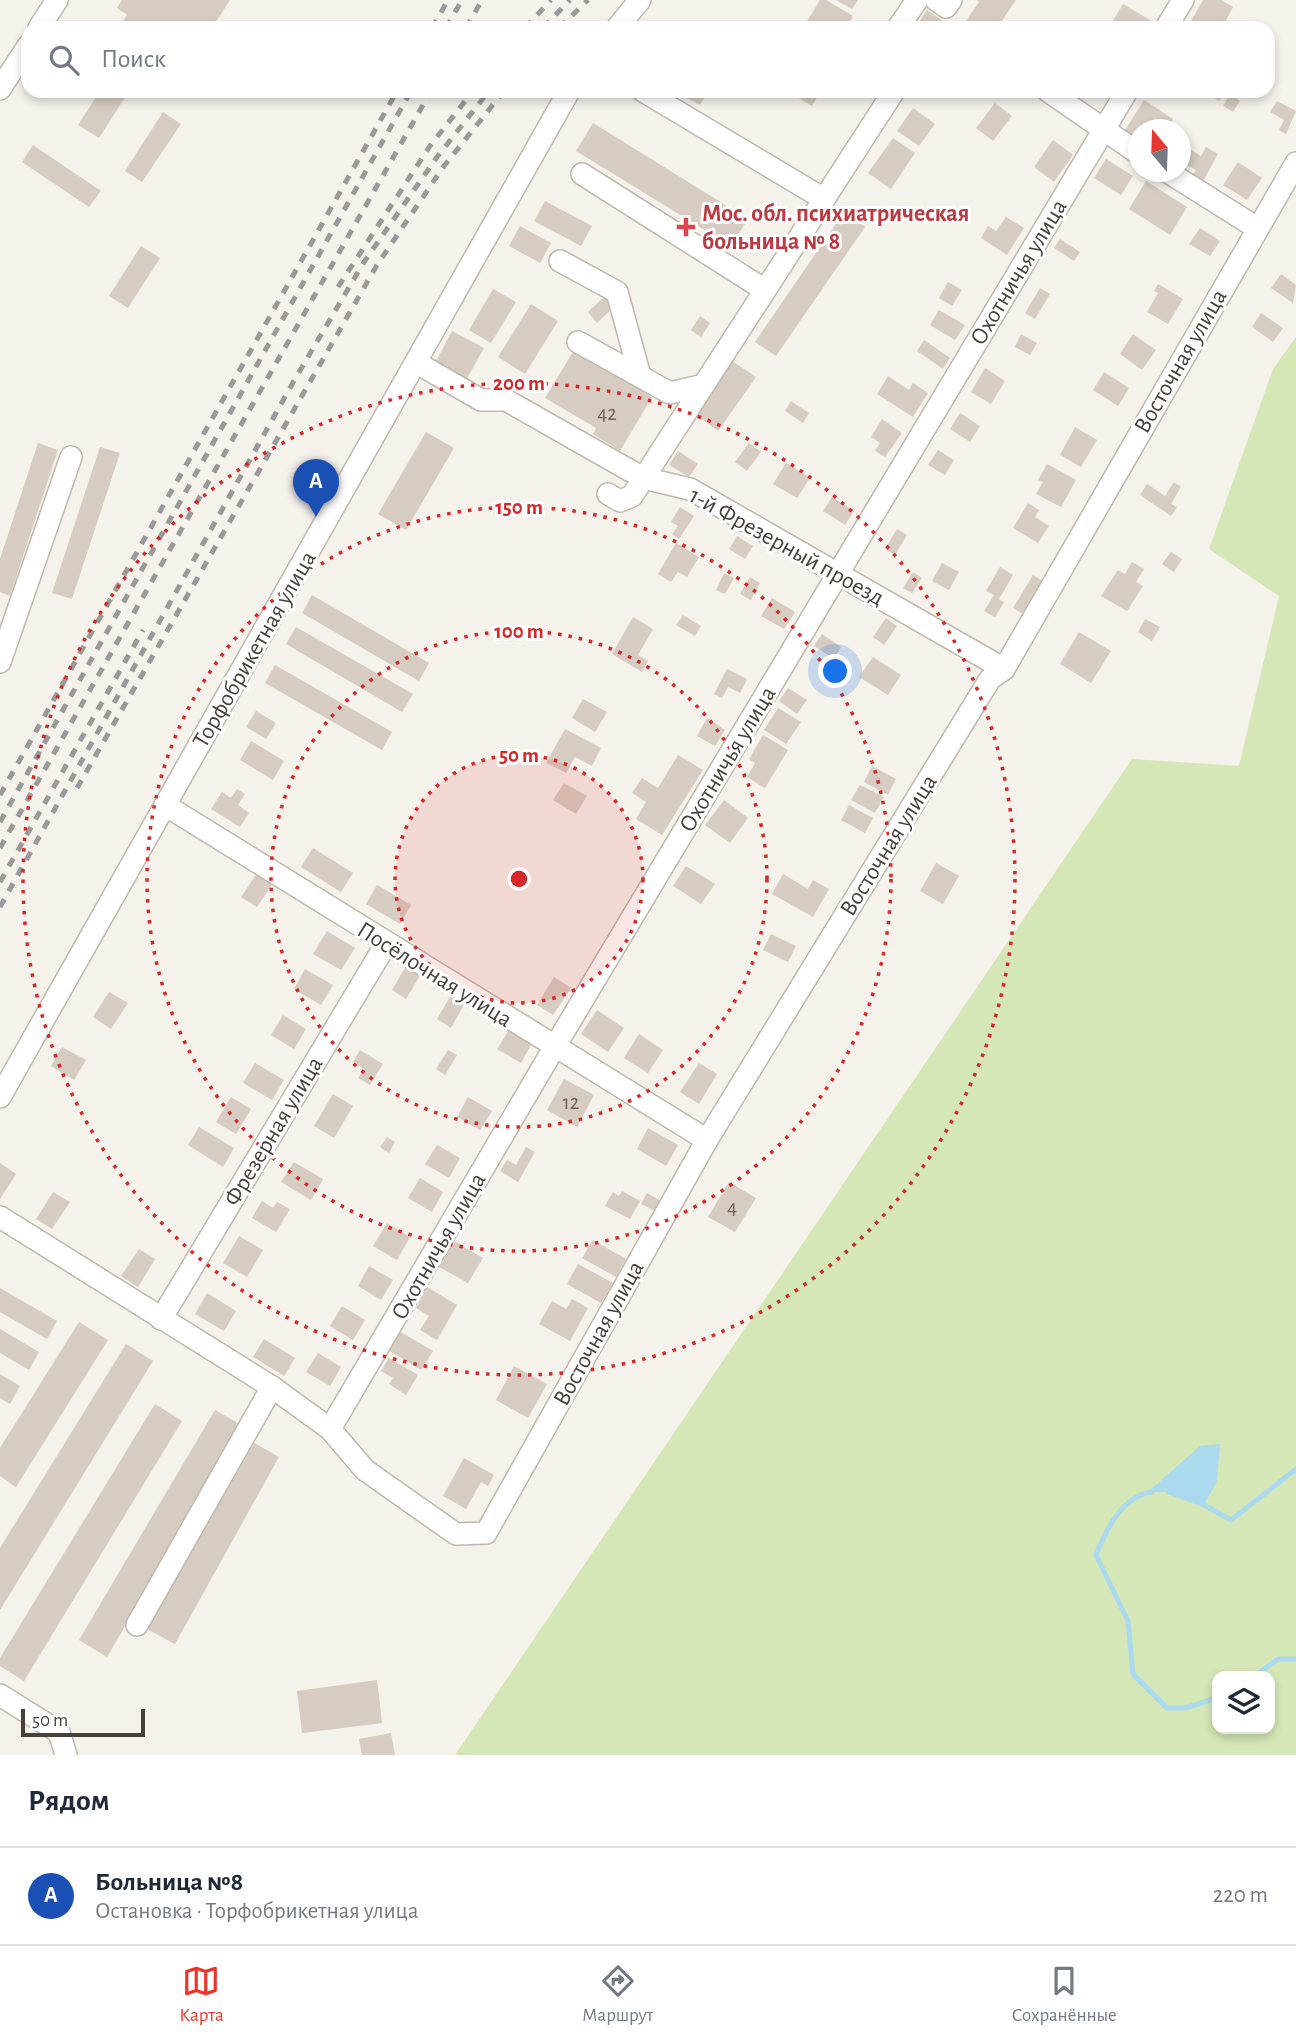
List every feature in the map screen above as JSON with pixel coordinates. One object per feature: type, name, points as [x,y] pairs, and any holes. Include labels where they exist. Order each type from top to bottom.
[{"type":"street","points":[[44,21],[57,0]]},
{"type":"street","points":[[623,21],[640,0]]},
{"type":"street","points":[[903,21],[917,0]]},
{"type":"street","points":[[936,0],[946,7],[951,0]]},
{"type":"street","points":[[1170,21],[1183,0]]},
{"type":"street","points":[[0,89],[21,57]]},
{"type":"street","name":"Торфобрикетная улица","points":[[0,1097],[565,98]]},
{"type":"street","points":[[655,98],[824,199]]},
{"type":"street","points":[[608,494],[620,501],[632,496],[889,98]]},
{"type":"street","points":[[1058,98],[1128,146]]},
{"type":"street","name":"Охотничья улица","points":[[330,1429],[836,574],[1123,98]]},
{"type":"street","name":"Восточная улица","points":[[330,1429],[365,1470],[456,1534],[486,1533],[706,1140],[990,679],[1004,669],[1296,163]]},
{"type":"street","points":[[582,174],[765,290]]},
{"type":"street","points":[[1184,182],[1257,228]]},
{"type":"street","points":[[560,261],[617,292],[640,376]]},
{"type":"street","points":[[578,342],[670,393],[704,384]]},
{"type":"street","name":"1-й Фрезерный проезд","points":[[416,363],[481,400],[506,400],[643,478],[690,489],[1004,669]]},
{"type":"street","points":[[0,662],[71,457]]},
{"type":"street","name":"Посёлочная улица","points":[[165,805],[706,1140]]},
{"type":"street","name":"Фрезерная улица","points":[[161,1319],[386,944]]},
{"type":"street","points":[[0,1217],[272,1387],[330,1429]]},
{"type":"street","points":[[137,1625],[272,1387]]},
{"type":"street","points":[[0,1695],[59,1732],[66,1755]]},
{"type":"green space","points":[[1296,337],[1296,1755],[455,1755],[1132,759],[1239,766],[1279,596],[1209,549],[1273,369]]},
{"type":"water","points":[[1220,1444],[1217,1481],[1204,1505],[1174,1492],[1148,1492],[1200,1446]]},
{"type":"building","points":[[122,0],[230,0],[216,21],[123,21],[127,15],[117,8]]},
{"type":"building","points":[[820,0],[826,0],[853,16],[850,21],[807,21]]},
{"type":"building","points":[[836,0],[858,0],[852,9]]},
{"type":"building","points":[[977,0],[1016,0],[1002,21],[966,21],[979,2]]},
{"type":"building","points":[[1203,0],[1221,0],[1233,7],[1226,21],[1191,21]]},
{"type":"building","points":[[1123,4],[1150,20],[1150,21],[1113,21]]},
{"type":"building","points":[[927,10],[943,21],[920,21]]},
{"type":"building","points":[[95,98],[125,98],[99,138],[78,125]]},
{"type":"building","points":[[687,98],[704,98],[700,105]]},
{"type":"building","points":[[799,98],[817,98],[812,106]]},
{"type":"building","points":[[1228,98],[1240,101],[1233,112],[1223,106]]},
{"type":"building","points":[[1144,100],[1173,119],[1132,119]]},
{"type":"building","points":[[1277,101],[1296,111],[1286,134],[1279,130],[1284,120],[1270,112]]},
{"type":"building","points":[[995,103],[1012,116],[993,141],[976,128]]},
{"type":"building","points":[[913,108],[935,124],[919,146],[897,131]]},
{"type":"building","points":[[163,112],[181,124],[142,182],[125,171]]},
{"type":"building","points":[[593,123],[748,219],[731,246],[576,151]]},
{"type":"building","points":[[893,138],[915,153],[891,189],[868,173]]},
{"type":"building","points":[[1053,140],[1073,155],[1054,182],[1034,167]]},
{"type":"building","points":[[33,145],[101,191],[89,207],[22,162]]},
{"type":"building","points":[[1206,147],[1218,154],[1202,183],[1191,177],[1196,170],[1191,167],[1191,150],[1201,156]]},
{"type":"building","points":[[1106,159],[1128,173],[1129,182],[1121,195],[1094,178]]},
{"type":"building","points":[[1238,162],[1262,178],[1247,200],[1223,185]]},
{"type":"building","points":[[1145,182],[1187,207],[1170,235],[1129,209]]},
{"type":"building","points":[[545,201],[592,226],[581,246],[534,221]]},
{"type":"building","points":[[844,212],[865,227],[776,356],[755,342]]},
{"type":"building","points":[[1006,217],[1024,228],[1007,255],[981,238],[988,226],[996,231]]},
{"type":"building","points":[[520,226],[551,243],[540,263],[509,246]]},
{"type":"building","points":[[1200,228],[1220,241],[1210,256],[1189,244]]},
{"type":"building","points":[[1060,239],[1080,252],[1074,261],[1054,248]]},
{"type":"building","points":[[141,246],[160,258],[128,308],[109,296]]},
{"type":"building","points":[[1281,274],[1296,285],[1293,303],[1271,288]]},
{"type":"building","points":[[948,282],[962,290],[952,306],[939,298]]},
{"type":"building","points":[[1158,284],[1183,299],[1168,324],[1147,312],[1158,293],[1154,291]]},
{"type":"building","points":[[1040,288],[1050,294],[1035,319],[1025,313]]},
{"type":"building","points":[[493,289],[516,302],[491,343],[469,330]]},
{"type":"building","points":[[605,296],[615,306],[597,323],[588,312]]},
{"type":"building","points":[[531,304],[558,321],[525,374],[498,357]]},
{"type":"building","points":[[939,310],[965,325],[955,340],[930,325]]},
{"type":"building","points":[[1261,313],[1283,328],[1273,342],[1252,327]]},
{"type":"building","points":[[700,316],[710,323],[701,337],[691,330]]},
{"type":"building","points":[[452,331],[484,348],[466,380],[435,363]]},
{"type":"building","points":[[1021,334],[1037,343],[1030,355],[1015,347]]},
{"type":"building","points":[[1133,334],[1156,350],[1142,370],[1120,354]]},
{"type":"building","points":[[924,340],[950,358],[943,369],[917,351]]},
{"type":"building","points":[[574,350],[652,397],[620,451],[593,434],[596,428],[545,398]]},
{"type":"building","points":[[729,359],[756,377],[718,431],[692,412]]},
{"type":"building","points":[[985,368],[1005,381],[991,404],[971,392]]},
{"type":"building","points":[[1104,372],[1129,388],[1118,406],[1093,390]]},
{"type":"building","points":[[888,376],[909,390],[913,383],[928,393],[913,417],[877,394]]},
{"type":"building","points":[[791,401],[809,413],[803,423],[785,411]]},
{"type":"building","points":[[960,413],[980,426],[970,442],[950,429]]},
{"type":"building","points":[[882,419],[902,433],[885,457],[875,451],[880,443],[871,437]]},
{"type":"building","points":[[1075,427],[1097,440],[1081,467],[1060,455]]},
{"type":"building","points":[[426,432],[454,448],[406,530],[378,514]]},
{"type":"building","points":[[38,443],[58,450],[10,596],[0,592],[0,559]]},
{"type":"building","points":[[749,443],[761,452],[747,471],[735,462]]},
{"type":"building","points":[[100,447],[120,453],[72,599],[52,593]]},
{"type":"building","points":[[938,450],[954,460],[945,475],[928,465]]},
{"type":"building","points":[[678,451],[698,464],[689,477],[669,465]]},
{"type":"building","points":[[786,463],[810,478],[797,498],[773,484]]},
{"type":"building","points":[[1047,464],[1076,480],[1061,507],[1036,494],[1043,482],[1038,480]]},
{"type":"building","points":[[1174,482],[1181,487],[1171,504],[1177,507],[1171,516],[1140,495],[1147,484],[1165,496]]},
{"type":"building","points":[[832,497],[854,511],[845,525],[823,511]]},
{"type":"building","points":[[1028,503],[1039,510],[1035,517],[1049,526],[1038,543],[1013,528]]},
{"type":"building","points":[[680,507],[694,516],[679,539],[672,534],[678,526],[671,522]]},
{"type":"building","points":[[897,529],[907,535],[895,555],[885,549]]},
{"type":"building","points":[[737,536],[753,546],[745,559],[729,549]]},
{"type":"building","points":[[676,543],[699,557],[687,577],[678,572],[671,582],[658,574]]},
{"type":"building","points":[[1171,552],[1182,559],[1174,572],[1162,564]]},
{"type":"building","points":[[1132,562],[1144,569],[1136,582],[1143,586],[1127,611],[1101,596],[1118,570],[1125,574]]},
{"type":"building","points":[[942,563],[959,572],[949,590],[932,581]]},
{"type":"building","points":[[1000,567],[1013,575],[999,599],[1004,602],[995,617],[984,611],[994,595],[986,591]]},
{"type":"building","points":[[913,572],[922,578],[912,593],[903,588]]},
{"type":"building","points":[[724,573],[734,578],[725,594],[716,590]]},
{"type":"building","points":[[1033,575],[1043,581],[1023,614],[1013,608]]},
{"type":"building","points":[[750,577],[760,583],[751,600],[740,594]]},
{"type":"building","points":[[312,595],[429,663],[419,681],[302,613]]},
{"type":"building","points":[[772,598],[795,612],[784,629],[761,616]]},
{"type":"building","points":[[683,615],[701,626],[695,636],[676,625]]},
{"type":"building","points":[[633,617],[653,629],[638,655],[648,661],[642,672],[612,654]]},
{"type":"building","points":[[886,618],[897,626],[884,645],[873,637]]},
{"type":"building","points":[[1145,619],[1160,627],[1152,641],[1138,632]]},
{"type":"building","points":[[296,627],[413,694],[402,712],[286,644]]},
{"type":"building","points":[[1079,632],[1111,651],[1091,683],[1060,664]]},
{"type":"building","points":[[822,634],[841,647],[834,659],[814,646]]},
{"type":"building","points":[[873,657],[901,675],[888,695],[859,677]]},
{"type":"building","points":[[275,665],[392,732],[382,750],[265,683]]},
{"type":"building","points":[[727,669],[747,679],[740,693],[728,687],[722,698],[714,694]]},
{"type":"building","points":[[788,688],[807,700],[797,714],[779,701]]},
{"type":"building","points":[[583,699],[607,712],[595,732],[572,718]]},
{"type":"building","points":[[778,708],[801,722],[786,744],[764,730]]},
{"type":"building","points":[[256,711],[276,723],[266,739],[246,727]]},
{"type":"building","points":[[707,718],[725,730],[715,746],[697,736]]},
{"type":"building","points":[[565,729],[601,748],[592,766],[575,757],[566,773],[546,763]]},
{"type":"building","points":[[763,735],[788,750],[765,788],[747,777],[755,763],[749,759]]},
{"type":"building","points":[[251,741],[284,761],[273,780],[240,760]]},
{"type":"building","points":[[678,755],[703,770],[662,835],[636,819],[646,802],[632,793],[642,778],[658,788]]},
{"type":"building","points":[[872,766],[896,779],[888,795],[864,782]]},
{"type":"building","points":[[564,783],[587,796],[576,814],[553,800]]},
{"type":"building","points":[[860,785],[884,797],[875,813],[851,800]]},
{"type":"building","points":[[237,789],[245,794],[238,805],[249,813],[240,827],[211,809],[222,792],[231,798]]},
{"type":"building","points":[[724,800],[748,818],[730,843],[705,825]]},
{"type":"building","points":[[849,805],[873,818],[865,833],[841,820]]},
{"type":"building","points":[[313,848],[353,873],[341,892],[301,867]]},
{"type":"building","points":[[936,863],[959,876],[943,904],[920,891]]},
{"type":"building","points":[[686,866],[715,884],[701,904],[673,886]]},
{"type":"building","points":[[259,870],[275,880],[257,907],[241,897]]},
{"type":"building","points":[[783,874],[808,889],[813,880],[829,889],[813,917],[772,894]]},
{"type":"building","points":[[377,885],[411,905],[400,924],[366,904]]},
{"type":"building","points":[[327,931],[355,948],[341,970],[313,954]]},
{"type":"building","points":[[771,934],[796,946],[788,962],[763,950]]},
{"type":"building","points":[[406,966],[421,974],[406,999],[392,990]]},
{"type":"building","points":[[305,969],[333,985],[321,1005],[294,989]]},
{"type":"building","points":[[554,977],[571,988],[553,1015],[537,1005]]},
{"type":"building","points":[[109,992],[128,1003],[111,1029],[93,1017]]},
{"type":"building","points":[[451,995],[465,1003],[451,1028],[437,1019]]},
{"type":"building","points":[[597,1010],[624,1028],[608,1052],[581,1034]]},
{"type":"building","points":[[283,1015],[306,1029],[294,1049],[271,1035]]},
{"type":"building","points":[[509,1030],[532,1043],[521,1063],[497,1049]]},
{"type":"building","points":[[639,1034],[663,1050],[648,1073],[624,1058]]},
{"type":"building","points":[[62,1047],[86,1060],[74,1080],[51,1066]]},
{"type":"building","points":[[360,1050],[383,1064],[370,1085],[358,1078],[364,1069],[353,1062]]},
{"type":"building","points":[[448,1050],[457,1055],[445,1075],[436,1069]]},
{"type":"building","points":[[255,1063],[284,1080],[272,1100],[243,1083]]},
{"type":"building","points":[[699,1063],[717,1074],[699,1104],[680,1092]]},
{"type":"building","points":[[564,1079],[594,1095],[577,1127],[547,1110]]},
{"type":"building","points":[[333,1094],[353,1106],[334,1138],[314,1126]]},
{"type":"building","points":[[231,1097],[251,1109],[236,1134],[216,1122]]},
{"type":"building","points":[[468,1097],[492,1111],[480,1130],[457,1117]]},
{"type":"building","points":[[199,1127],[234,1148],[223,1167],[188,1145]]},
{"type":"building","points":[[648,1128],[678,1145],[666,1166],[637,1149]]},
{"type":"building","points":[[387,1137],[395,1142],[389,1153],[380,1147]]},
{"type":"building","points":[[437,1145],[460,1158],[449,1178],[425,1164]]},
{"type":"building","points":[[526,1147],[535,1152],[518,1182],[500,1171],[507,1160],[516,1165]]},
{"type":"building","points":[[294,1162],[323,1179],[311,1200],[281,1182]]},
{"type":"building","points":[[0,1163],[16,1174],[0,1199]]},
{"type":"building","points":[[420,1178],[443,1192],[432,1212],[408,1198]]},
{"type":"building","points":[[729,1182],[756,1198],[735,1232],[708,1217]]},
{"type":"building","points":[[622,1191],[640,1201],[630,1219],[605,1206],[613,1192],[619,1196]]},
{"type":"building","points":[[53,1192],[70,1202],[52,1229],[36,1219]]},
{"type":"building","points":[[647,1193],[661,1201],[655,1211],[641,1204]]},
{"type":"building","points":[[262,1201],[273,1208],[277,1202],[290,1209],[276,1232],[252,1218]]},
{"type":"building","points":[[387,1223],[410,1237],[397,1260],[373,1246]]},
{"type":"building","points":[[239,1236],[263,1250],[247,1277],[223,1263]]},
{"type":"building","points":[[593,1240],[626,1259],[616,1277],[582,1258]]},
{"type":"building","points":[[454,1241],[483,1258],[468,1283],[439,1267]]},
{"type":"building","points":[[139,1249],[155,1259],[138,1287],[121,1276]]},
{"type":"building","points":[[578,1264],[613,1283],[601,1303],[567,1284]]},
{"type":"building","points":[[369,1266],[393,1280],[381,1300],[358,1286]]},
{"type":"building","points":[[427,1287],[457,1305],[437,1340],[420,1330],[429,1316],[416,1308]]},
{"type":"building","points":[[0,1288],[57,1321],[47,1339],[0,1312]]},
{"type":"building","points":[[207,1293],[236,1311],[224,1331],[195,1314]]},
{"type":"building","points":[[572,1299],[588,1308],[570,1341],[539,1324],[552,1301],[566,1309]]},
{"type":"building","points":[[342,1306],[365,1320],[353,1340],[330,1326]]},
{"type":"building","points":[[79,1322],[108,1340],[16,1487],[0,1476],[0,1448]]},
{"type":"building","points":[[0,1329],[39,1352],[29,1370],[0,1353]]},
{"type":"building","points":[[399,1331],[433,1351],[421,1370],[388,1350]]},
{"type":"building","points":[[264,1339],[295,1358],[284,1376],[253,1357]]},
{"type":"building","points":[[126,1344],[153,1361],[0,1610],[0,1548]]},
{"type":"building","points":[[318,1353],[341,1367],[330,1386],[306,1372]]},
{"type":"building","points":[[389,1358],[418,1375],[406,1395],[389,1384],[393,1378],[381,1371]]},
{"type":"building","points":[[514,1366],[547,1384],[528,1418],[496,1400]]},
{"type":"building","points":[[0,1374],[20,1386],[10,1404],[0,1398]]},
{"type":"building","points":[[155,1404],[182,1421],[24,1681],[0,1666],[0,1658]]},
{"type":"building","points":[[215,1410],[243,1426],[107,1657],[79,1640]]},
{"type":"building","points":[[251,1441],[279,1457],[175,1644],[147,1629]]},
{"type":"building","points":[[464,1458],[494,1475],[488,1486],[481,1482],[466,1509],[443,1496]]},
{"type":"building","points":[[377,1680],[382,1723],[302,1733],[297,1691]]},
{"type":"building","points":[[391,1733],[395,1755],[362,1755],[359,1739]]},
{"type":"waterway","points":[[1169,1492],[1204,1505],[1231,1520],[1296,1469]]},
{"type":"waterway","points":[[1152,1492],[1141,1495],[1124,1507],[1110,1525],[1096,1555],[1128,1621],[1133,1674],[1167,1708],[1185,1708],[1212,1700]]},
{"type":"waterway","points":[[1262,1671],[1278,1659],[1296,1659]]},
{"type":"railway","points":[[436,21],[448,0]]},
{"type":"railway","points":[[450,21],[462,0]]},
{"type":"railway","points":[[470,21],[482,0]]},
{"type":"railway","points":[[532,21],[551,0]]},
{"type":"railway","points":[[550,21],[570,0]]},
{"type":"railway","points":[[566,21],[588,0]]},
{"type":"railway","points":[[0,795],[393,98]]},
{"type":"railway","points":[[0,822],[407,98]]},
{"type":"railway","points":[[0,848],[427,98]]},
{"type":"railway","points":[[338,287],[430,146],[468,98]]},
{"type":"railway","points":[[0,907],[295,379],[364,262],[437,157],[483,98]]},
{"type":"railway","points":[[77,788],[377,265],[444,166],[498,98]]},
{"type":"railway","points":[[0,882],[143,630]]},
{"type":"place","name":"Мос. обл. психиатрическая больница № 8","points":[[686,227]]},
{"type":"place","name":"Больница №8","points":[[316,517]]}]
